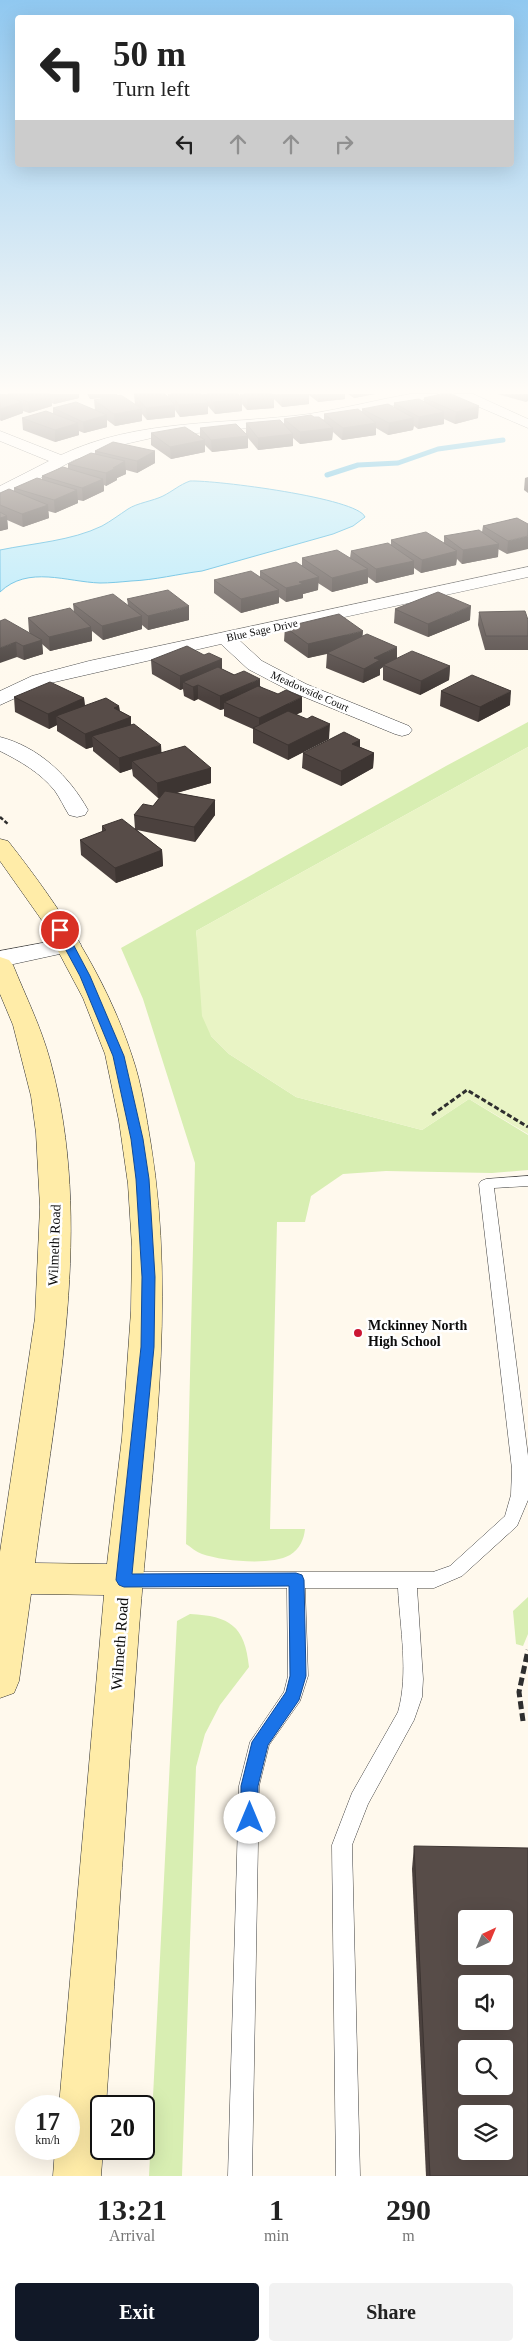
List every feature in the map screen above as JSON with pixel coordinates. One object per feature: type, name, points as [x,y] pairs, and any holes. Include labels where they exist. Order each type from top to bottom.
[{"type":"main road","name":"Wilmeth Road","points":[[0,846],[37,893],[69,945],[104,1016],[119,1056],[137,1139],[147,1231],[149,1277],[147,1347],[124,1580],[78,2176]]},
{"type":"main road","name":"Wilmeth Road","points":[[0,965],[26,1024],[37,1065],[46,1111],[56,1196],[51,1318],[0,1680]]},
{"type":"main road","points":[[14,1578],[124,1580]]},
{"type":"street","name":"Blue Sage Drive","points":[[0,699],[39,680],[528,572]]},
{"type":"street","name":"Meadowside Court","points":[[226,638],[255,665],[299,688],[402,730]]},
{"type":"street","points":[[0,743],[33,762],[58,782],[65,789],[76,810]]},
{"type":"street","points":[[0,959],[69,945]]},
{"type":"lane","points":[[124,1580],[434,1580],[456,1570],[511,1520],[521,1497],[525,1469],[486,1184],[528,1181]]},
{"type":"lane","points":[[348,2176],[342,1845],[359,1800],[407,1714],[412,1697],[413,1679],[407,1579]]},
{"type":"lane","points":[[240,2176],[249,1786],[260,1742],[293,1695],[298,1676],[296,1580]]},
{"type":"path","points":[[432,1114],[468,1090],[528,1127]]},
{"type":"path","points":[[523,1721],[519,1692],[528,1650]]},
{"type":"green space","points":[[528,722],[528,747],[196,931],[211,1036],[229,1054],[296,1097],[422,1130],[469,1099],[528,1135],[528,1170],[492,1173],[386,1171],[343,1174],[311,1196],[305,1222],[277,1222],[270,1529],[305,1529],[301,1544],[290,1555],[282,1558],[246,1561],[222,1559],[202,1554],[186,1544],[195,1163],[143,999],[121,948]]},
{"type":"green space","points":[[528,747],[528,1134],[469,1099],[422,1130],[296,1097],[229,1054],[211,1036],[202,1016],[196,931]]},
{"type":"green space","points":[[528,1597],[528,1634],[523,1646],[516,1644],[513,1611]]},
{"type":"green space","points":[[190,1614],[204,1615],[216,1617],[233,1626],[244,1642],[249,1667],[220,1705],[205,1734],[196,1767],[182,2176],[149,2176],[150,2160],[155,2160],[155,2095],[153,2095],[177,1621]]},
{"type":"water","points":[[163,496],[305,496],[338,503],[356,510],[365,517],[353,526],[333,534],[202,571],[108,583],[35,577],[11,584],[0,592],[0,550],[78,535],[105,524],[132,507]]},
{"type":"building","points":[[0,496],[25,496],[48,505],[22,514],[0,505]]},
{"type":"building","points":[[39,496],[64,496],[54,500]]},
{"type":"building","points":[[0,512],[7,516],[0,518]]},
{"type":"building","points":[[517,518],[528,524],[528,536],[508,541],[483,526]]},
{"type":"building","points":[[479,530],[499,544],[463,550],[444,536]]},
{"type":"building","points":[[426,532],[457,551],[422,560],[391,540]]},
{"type":"building","points":[[388,543],[414,561],[376,569],[351,551]]},
{"type":"building","points":[[337,550],[368,569],[332,578],[302,558]]},
{"type":"building","points":[[296,562],[319,577],[299,582],[303,584],[286,588],[260,571]]},
{"type":"building","points":[[251,571],[279,590],[241,599],[214,580]]},
{"type":"building","points":[[168,590],[189,606],[148,616],[127,599]]},
{"type":"building","points":[[438,592],[471,606],[428,624],[395,609]]},
{"type":"building","points":[[113,594],[142,616],[102,626],[73,604]]},
{"type":"building","points":[[70,608],[91,627],[49,637],[28,618]]},
{"type":"building","points":[[525,611],[528,620],[528,636],[486,636],[479,612]]},
{"type":"building","points":[[339,614],[363,631],[308,644],[285,627]]},
{"type":"building","points":[[5,619],[42,640],[23,646],[16,642],[0,648],[0,621]]},
{"type":"building","points":[[367,634],[397,647],[374,658],[380,660],[364,669],[327,653]]},
{"type":"building","points":[[187,646],[204,655],[209,653],[222,659],[180,676],[151,660]]},
{"type":"building","points":[[412,651],[450,666],[421,681],[383,665]]},
{"type":"building","points":[[218,667],[234,675],[244,671],[260,679],[220,696],[198,685],[193,687],[183,682]]},
{"type":"building","points":[[472,675],[511,691],[480,707],[441,691]]},
{"type":"building","points":[[50,682],[84,698],[48,714],[14,697]]},
{"type":"building","points":[[258,686],[278,694],[286,690],[302,697],[259,718],[224,702]]},
{"type":"building","points":[[106,698],[119,706],[114,708],[131,717],[85,734],[56,716]]},
{"type":"building","points":[[288,711],[307,719],[312,716],[330,724],[288,745],[253,728]]},
{"type":"building","points":[[134,724],[161,745],[119,758],[92,736]]},
{"type":"building","points":[[344,732],[360,740],[352,744],[374,753],[341,771],[303,753]]},
{"type":"building","points":[[185,746],[211,768],[157,783],[132,761]]},
{"type":"building","points":[[165,791],[215,800],[194,827],[134,815],[143,804],[153,806]]},
{"type":"building","points":[[122,819],[162,850],[115,868],[80,840],[106,830],[102,826]]},
{"type":"building","points":[[414,1846],[528,1848],[528,2176],[430,2176]]},
{"type":"place","name":"Mckinney North High School","points":[[358,1333]]},
{"type":"route","points":[[60,930],[104,1016],[119,1056],[137,1139],[142,1179],[149,1277],[147,1347],[124,1580],[296,1580],[298,1676],[293,1695],[260,1742],[249,1786],[250,1818]]}]
